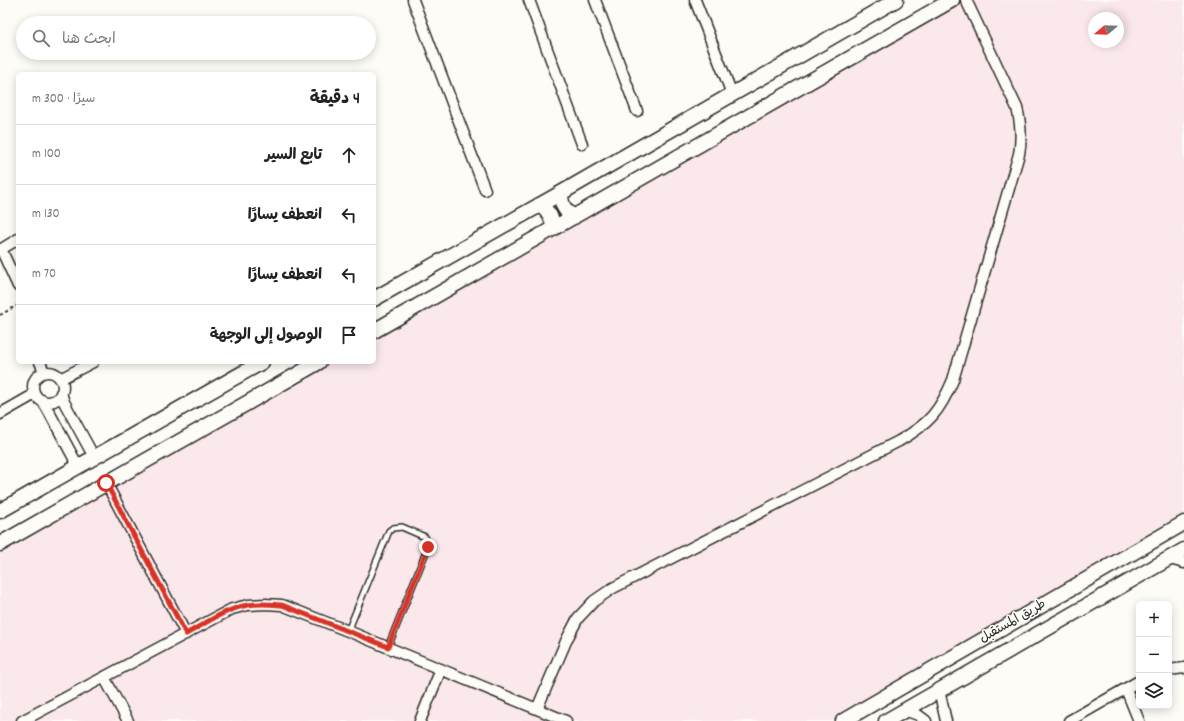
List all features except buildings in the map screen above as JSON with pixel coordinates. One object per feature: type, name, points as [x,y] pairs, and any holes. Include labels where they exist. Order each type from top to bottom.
[{"type":"street","points":[[413,0],[485,190]]},
{"type":"street","points":[[529,0],[582,144]]},
{"type":"street","points":[[595,0],[637,111]]},
{"type":"street","points":[[695,0],[732,94]]},
{"type":"street","points":[[376,298],[896,0]]},
{"type":"street","points":[[376,330],[952,0]]},
{"type":"street","points":[[537,709],[566,639],[578,618],[594,601],[620,584],[918,431],[933,416],[945,399],[953,380],[1019,154],[1022,139],[1021,123],[1017,108],[966,0]]},
{"type":"street","points":[[561,193],[562,204],[569,214],[574,217]]},
{"type":"street","points":[[539,205],[544,208],[551,217],[553,229]]},
{"type":"street","points":[[16,241],[1,249],[16,282]]},
{"type":"street","points":[[41,364],[44,372]]},
{"type":"street","points":[[60,379],[89,364]]},
{"type":"street","points":[[0,511],[258,364]]},
{"type":"street","points":[[0,544],[315,364]]},
{"type":"street","points":[[78,466],[48,410],[33,390],[34,381],[40,374],[44,372],[54,373],[60,379],[62,384],[61,393],[64,402],[94,457]]},
{"type":"street","points":[[0,414],[38,397],[51,401],[59,397],[61,393]]},
{"type":"street","points":[[106,483],[186,634]]},
{"type":"street","name":"طريق المستقبل","points":[[843,721],[1184,523]]},
{"type":"street","name":"طريق المستقبل","points":[[886,721],[1184,550]]},
{"type":"street","points":[[1170,558],[1184,563]]},
{"type":"street","points":[[22,721],[232,609],[248,605],[265,604],[282,605],[566,721]]},
{"type":"street","points":[[1172,670],[1184,668]]},
{"type":"street","points":[[420,721],[441,669]]},
{"type":"street","points":[[104,677],[128,721]]},
{"type":"street","points":[[1069,721],[1136,683]]},
{"type":"street","points":[[1126,689],[1139,721]]},
{"type":"street","points":[[939,690],[946,721]]},
{"type":"street","points":[[904,710],[918,715],[926,721]]},
{"type":"lane","points":[[348,631],[389,531],[393,528],[402,527],[425,537],[428,542],[428,547],[388,647]]},
{"type":"path","points":[[0,315],[16,307]]},
{"type":"shaded area","points":[[965,0],[1184,0],[1184,534],[860,721],[0,721],[0,551],[328,364],[376,364],[376,337]]},
{"type":"route","points":[[106,483],[186,634],[232,609],[248,605],[282,605],[388,647],[428,547]]}]
